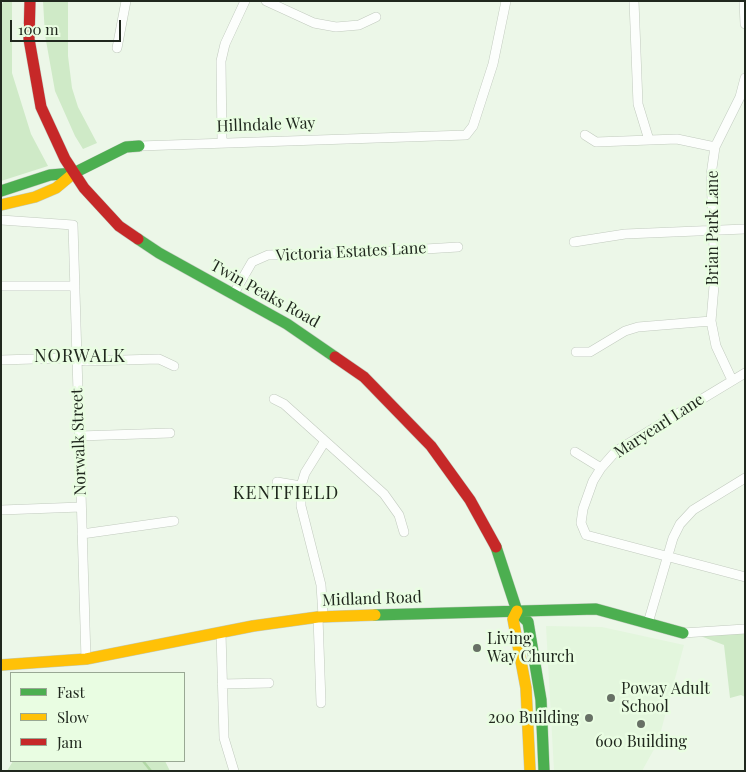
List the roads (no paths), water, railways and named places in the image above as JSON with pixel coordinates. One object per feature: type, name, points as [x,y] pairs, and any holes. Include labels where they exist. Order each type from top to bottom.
[{"type":"main road","name":"Twin Peaks Road","points":[[30,1],[29,39],[41,107],[74,173],[103,210],[119,226],[159,253],[317,342],[364,378],[405,417],[448,468],[484,526],[498,553],[517,611],[527,620],[537,668],[541,700],[544,771]]},
{"type":"main road","name":"Hillndale Way","points":[[74,173],[126,146],[140,146]]},
{"type":"main road","points":[[1,191],[50,175],[74,173]]},
{"type":"main road","points":[[1,205],[35,197],[56,188],[74,173]]},
{"type":"main road","name":"Midland Road","points":[[1,665],[86,659],[291,619],[321,617],[596,609],[683,633]]},
{"type":"main road","name":"Twin Peaks Road","points":[[517,611],[513,620],[526,688],[530,771]]},
{"type":"street","points":[[117,48],[126,1]]},
{"type":"street","points":[[222,142],[220,61],[225,44],[245,1]]},
{"type":"street","points":[[266,1],[314,24],[329,26],[360,25],[376,17]]},
{"type":"street","name":"Hillndale Way","points":[[140,146],[466,135],[473,126],[493,64],[506,1]]},
{"type":"street","points":[[634,1],[638,104],[649,140]]},
{"type":"street","points":[[744,1],[745,24]]},
{"type":"street","name":"Brian Park Lane","points":[[732,380],[716,346],[711,321],[715,274],[711,176],[715,147],[744,84]]},
{"type":"street","points":[[585,135],[596,142],[677,139],[715,147]]},
{"type":"street","name":"Norwalk Street","points":[[1,220],[73,225],[86,659]]},
{"type":"street","points":[[574,242],[625,234],[745,229]]},
{"type":"street","name":"Victoria Estates Lane","points":[[233,295],[252,262],[268,256],[458,247]]},
{"type":"street","points":[[1,286],[75,286]]},
{"type":"street","points":[[576,352],[590,352],[625,332],[638,327],[711,321]]},
{"type":"street","points":[[1,360],[77,359],[86,361],[158,358],[174,366]]},
{"type":"street","name":"Maryearl Lane","points":[[667,558],[586,534],[581,523],[583,509],[593,481],[601,468],[616,451],[745,373]]},
{"type":"street","points":[[274,399],[284,404],[384,494],[399,515],[404,532]]},
{"type":"street","points":[[79,436],[170,433]]},
{"type":"street","points":[[321,703],[321,585],[303,521],[301,486],[311,460],[324,441]]},
{"type":"street","points":[[575,452],[601,468]]},
{"type":"street","points":[[648,623],[667,558],[680,524],[693,510],[745,478]]},
{"type":"street","points":[[277,482],[301,486]]},
{"type":"street","points":[[1,510],[81,507]]},
{"type":"street","points":[[82,534],[174,521]]},
{"type":"street","points":[[667,558],[745,578]]},
{"type":"street","name":"Midland Road","points":[[683,633],[745,629]]},
{"type":"street","points":[[221,633],[224,738],[234,771]]},
{"type":"street","points":[[222,684],[269,683]]},
{"type":"waterway","points":[[144,762],[151,771]]},
{"type":"place","name":"Living Way Church","points":[[477,648]]},
{"type":"place","name":"Poway Adult School","points":[[611,698]]},
{"type":"place","name":"200 Building","points":[[589,718]]},
{"type":"place","name":"600 Building","points":[[641,724]]},
{"type":"district","name":"NORWALK","points":[[80,356]]},
{"type":"district","name":"KENTFIELD","points":[[286,493]]}]
